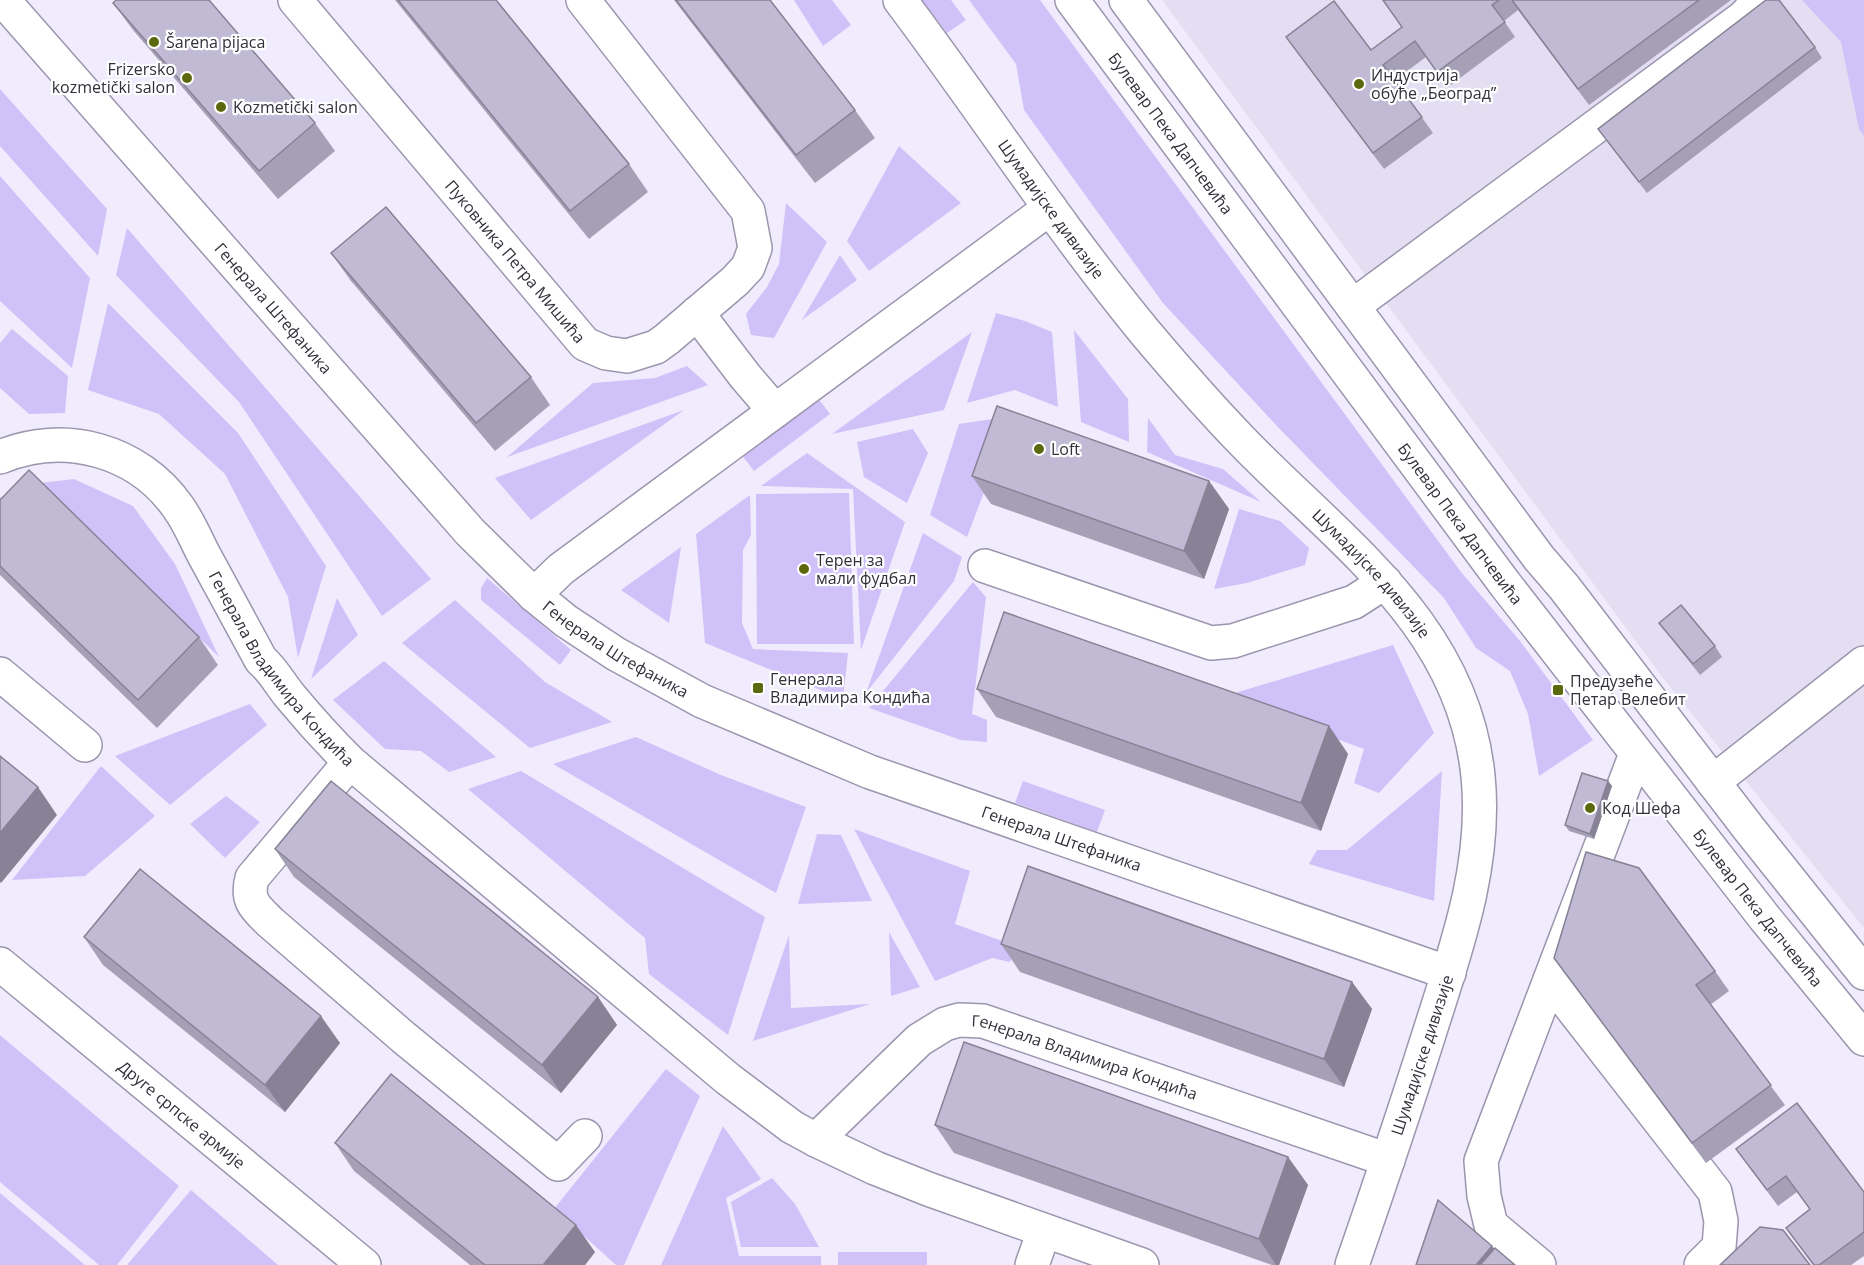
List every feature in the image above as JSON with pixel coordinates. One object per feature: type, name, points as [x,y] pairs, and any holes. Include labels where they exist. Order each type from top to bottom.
[{"type":"street","name":"Пуковника Петра Мишића","points":[[295,0],[585,344],[606,353],[627,356],[656,347],[735,281],[748,267],[755,248],[748,211],[583,0]]},
{"type":"street","name":"Шумадијске дивизије","points":[[900,0],[1050,208],[1142,328],[1242,442],[1385,582],[1411,613],[1454,680],[1475,750],[1480,796],[1474,875],[1449,973],[1352,1265]]},
{"type":"street","name":"Булевар Пека Дапчевића","points":[[1072,0],[1505,584],[1764,917],[1864,1039]]},
{"type":"street","points":[[1126,0],[1539,558],[1564,587],[1713,782],[1864,973]]},
{"type":"street","points":[[1353,306],[1744,17],[1754,6],[1756,0]]},
{"type":"street","name":"Генерала Штефаника","points":[[8,2],[470,532],[534,594],[583,632],[655,676],[702,701],[836,758],[1035,830],[1449,973]]},
{"type":"street","points":[[534,594],[561,569],[1050,208]]},
{"type":"street","points":[[697,313],[775,411]]},
{"type":"street","name":"Генерала Владимира Кондића","points":[[0,457],[30,449],[76,445],[115,456],[149,477],[179,508],[261,660],[313,723],[350,762],[728,1079],[792,1127],[816,1140],[928,1189],[1142,1265]]},
{"type":"street","points":[[985,566],[1211,643],[1233,641],[1354,602],[1385,582]]},
{"type":"street","points":[[1529,614],[1564,587]]},
{"type":"street","points":[[1713,782],[1864,663]]},
{"type":"street","points":[[0,674],[85,745]]},
{"type":"street","points":[[1539,1265],[1491,1225],[1484,1196],[1481,1161],[1636,754]]},
{"type":"street","points":[[350,762],[252,878],[249,892],[253,904],[270,922],[403,1037],[558,1164],[585,1136]]},
{"type":"street","name":"Друге српске армије","points":[[0,964],[364,1265]]},
{"type":"street","points":[[1550,980],[1715,1192],[1721,1221],[1719,1247],[1701,1265]]},
{"type":"street","name":"Генерала Владимира Кондића","points":[[816,1140],[919,1040],[945,1024],[971,1020],[983,1021],[1388,1160]]},
{"type":"street","points":[[1032,1265],[1044,1231]]},
{"type":"shaded area","points":[[794,0],[832,0],[851,25],[823,46]]},
{"type":"shaded area","points":[[922,0],[951,0],[966,20],[947,33]]},
{"type":"shaded area","points":[[969,0],[1040,0],[1461,572],[1520,641],[1593,740],[1539,776],[1528,714],[1510,671],[1476,648],[1444,598],[1276,425],[1163,303],[1024,110],[1016,64]]},
{"type":"shaded area","points":[[1162,0],[1864,0],[1864,928],[1663,678]]},
{"type":"shaded area","points":[[1802,0],[1864,0],[1864,136],[1859,129],[1841,42]]},
{"type":"shaded area","points":[[0,89],[107,209],[98,256],[0,146]]},
{"type":"shaded area","points":[[899,146],[961,203],[869,271],[847,241]]},
{"type":"shaded area","points":[[0,176],[90,278],[72,368],[0,301]]},
{"type":"shaded area","points":[[786,203],[827,242],[774,338],[751,335],[746,314],[767,287],[779,264]]},
{"type":"shaded area","points":[[127,228],[431,579],[382,616],[239,402],[116,275]]},
{"type":"shaded area","points":[[840,255],[857,280],[802,320]]},
{"type":"shaded area","points":[[108,303],[238,433],[326,566],[298,658],[288,597],[225,474],[159,414],[88,390]]},
{"type":"shaded area","points":[[996,313],[1052,332],[1058,407],[1015,390],[967,403]]},
{"type":"shaded area","points":[[12,329],[68,376],[65,413],[29,414],[0,388],[0,343]]},
{"type":"shaded area","points":[[1074,330],[1128,399],[1129,442],[1081,422]]},
{"type":"shaded area","points":[[972,332],[944,410],[832,434]]},
{"type":"shaded area","points":[[687,366],[708,385],[507,457],[593,383],[655,378]]},
{"type":"shaded area","points":[[818,398],[830,414],[754,471],[741,454]]},
{"type":"shaded area","points":[[684,410],[531,520],[495,478]]},
{"type":"shaded area","points":[[1013,416],[967,537],[930,515],[959,424]]},
{"type":"shaded area","points":[[1148,418],[1175,455],[1223,469],[1261,502],[1147,452]]},
{"type":"shaded area","points":[[913,429],[928,453],[907,503],[864,477],[857,442]]},
{"type":"shaded area","points":[[807,453],[905,522],[861,650],[853,489],[761,486]]},
{"type":"shaded area","points":[[74,479],[133,506],[175,564],[219,657],[49,492],[0,541],[0,498],[23,485]]},
{"type":"shaded area","name":"Терен за мали фудбал","points":[[849,493],[854,644],[757,644],[756,494]]},
{"type":"shaded area","points":[[750,495],[751,535],[743,550],[742,623],[753,649],[848,653],[843,699],[705,643],[696,534]]},
{"type":"shaded area","points":[[1239,509],[1280,521],[1309,548],[1305,565],[1247,583],[1214,589]]},
{"type":"shaded area","points":[[923,533],[962,557],[954,581],[866,693]]},
{"type":"shaded area","points":[[681,547],[669,623],[621,590]]},
{"type":"shaded area","points":[[487,578],[571,650],[560,665],[481,600],[481,588]]},
{"type":"shaded area","points":[[973,582],[986,597],[972,714],[987,720],[987,742],[961,740],[869,708]]},
{"type":"shaded area","points":[[337,598],[358,635],[311,679]]},
{"type":"shaded area","points":[[455,600],[545,682],[612,722],[530,748],[402,643]]},
{"type":"shaded area","points":[[1393,645],[1434,733],[1379,793],[1354,783],[1364,749],[1222,697]]},
{"type":"shaded area","points":[[384,661],[496,757],[449,772],[421,751],[385,749],[333,700]]},
{"type":"shaded area","points":[[250,704],[267,725],[170,805],[115,756]]},
{"type":"shaded area","points":[[636,737],[721,775],[806,807],[776,893],[553,764]]},
{"type":"shaded area","points":[[101,766],[155,816],[85,876],[12,880]]},
{"type":"shaded area","points":[[521,771],[765,917],[728,1035],[649,974],[645,938],[468,789]]},
{"type":"shaded area","points":[[1442,771],[1434,901],[1309,864],[1317,850],[1347,850]]},
{"type":"shaded area","points":[[1023,781],[1105,810],[1097,832],[1015,803]]},
{"type":"shaded area","points":[[226,796],[260,822],[225,858],[190,824]]},
{"type":"shaded area","points":[[854,829],[970,871],[955,924],[1016,946],[1010,962],[992,958],[935,981]]},
{"type":"shaded area","points":[[817,834],[841,835],[872,901],[798,904]]},
{"type":"shaded area","points":[[889,932],[920,987],[891,996]]},
{"type":"shaded area","points":[[789,935],[791,1008],[870,1004],[753,1041]]},
{"type":"shaded area","points":[[0,1035],[179,1186],[117,1265],[99,1265],[0,1182]]},
{"type":"shaded area","points":[[666,1069],[700,1096],[624,1265],[616,1265],[554,1209]]},
{"type":"shaded area","points":[[723,1126],[761,1179],[726,1198],[739,1256],[821,1256],[821,1265],[661,1265]]},
{"type":"shaded area","points":[[772,1178],[795,1204],[819,1247],[741,1247],[731,1202]]},
{"type":"shaded area","points":[[191,1190],[278,1265],[127,1265]]},
{"type":"shaded area","points":[[0,1193],[85,1265],[0,1265]]},
{"type":"shaded area","points":[[838,1252],[927,1252],[927,1265],[838,1265]]},
{"type":"building","points":[[116,0],[209,0],[315,123],[259,171],[113,3]]},
{"type":"building","points":[[398,0],[496,0],[629,164],[570,211]]},
{"type":"building","points":[[676,0],[770,0],[855,110],[796,155]]},
{"type":"building","points":[[1383,0],[1499,0],[1492,5],[1505,22],[1437,72],[1415,41],[1383,65],[1422,117],[1373,153],[1286,37],[1334,1],[1371,50],[1402,27]]},
{"type":"building","points":[[1512,0],[1699,0],[1578,89]]},
{"type":"building","points":[[1766,0],[1779,0],[1815,47],[1639,182],[1598,129]]},
{"type":"building","points":[[386,207],[531,377],[476,423],[331,253]]},
{"type":"building","points":[[997,406],[1209,481],[1184,551],[972,476]]},
{"type":"building","points":[[29,470],[199,637],[138,700],[0,566],[0,500]]},
{"type":"building","points":[[1681,605],[1715,646],[1693,664],[1659,623]]},
{"type":"building","points":[[1004,612],[1329,726],[1301,803],[977,689]]},
{"type":"building","points":[[0,756],[38,787],[0,833]]},
{"type":"building","name":"Код Шефа","points":[[1582,773],[1608,781],[1590,834],[1565,825]]},
{"type":"building","points":[[331,781],[598,997],[542,1065],[275,849]]},
{"type":"building","points":[[1586,852],[1639,868],[1715,971],[1696,985],[1771,1085],[1692,1143],[1554,958]]},
{"type":"building","points":[[1028,866],[1352,982],[1324,1059],[1001,944]]},
{"type":"building","points":[[140,869],[321,1016],[265,1085],[84,937]]},
{"type":"building","points":[[964,1042],[1288,1157],[1259,1239],[935,1125]]},
{"type":"building","points":[[391,1074],[576,1225],[543,1265],[485,1265],[335,1143]]},
{"type":"building","points":[[1797,1103],[1864,1192],[1864,1232],[1819,1265],[1814,1265],[1786,1228],[1810,1209],[1786,1176],[1767,1190],[1736,1149]]},
{"type":"building","points":[[1438,1200],[1492,1246],[1476,1265],[1416,1265]]},
{"type":"building","points":[[1760,1227],[1783,1230],[1810,1265],[1720,1265]]},
{"type":"building","points":[[1495,1248],[1515,1265],[1480,1265]]},
{"type":"place","name":"Šarena pijaca","points":[[154,42]]},
{"type":"place","name":"Frizersko kozmetički salon","points":[[187,78]]},
{"type":"place","name":"Индустрија обуће „Београд”","points":[[1359,84]]},
{"type":"place","name":"Kozmetički salon","points":[[221,107]]},
{"type":"place","name":"Loft","points":[[1039,449]]},
{"type":"place","name":"Терен за мали фудбал","points":[[804,569]]},
{"type":"place","name":"Генерала Владимира Кондића","points":[[758,688]]},
{"type":"place","name":"Предузеће Петар Велебит","points":[[1558,690]]},
{"type":"place","name":"Код Шефа","points":[[1590,808]]}]
